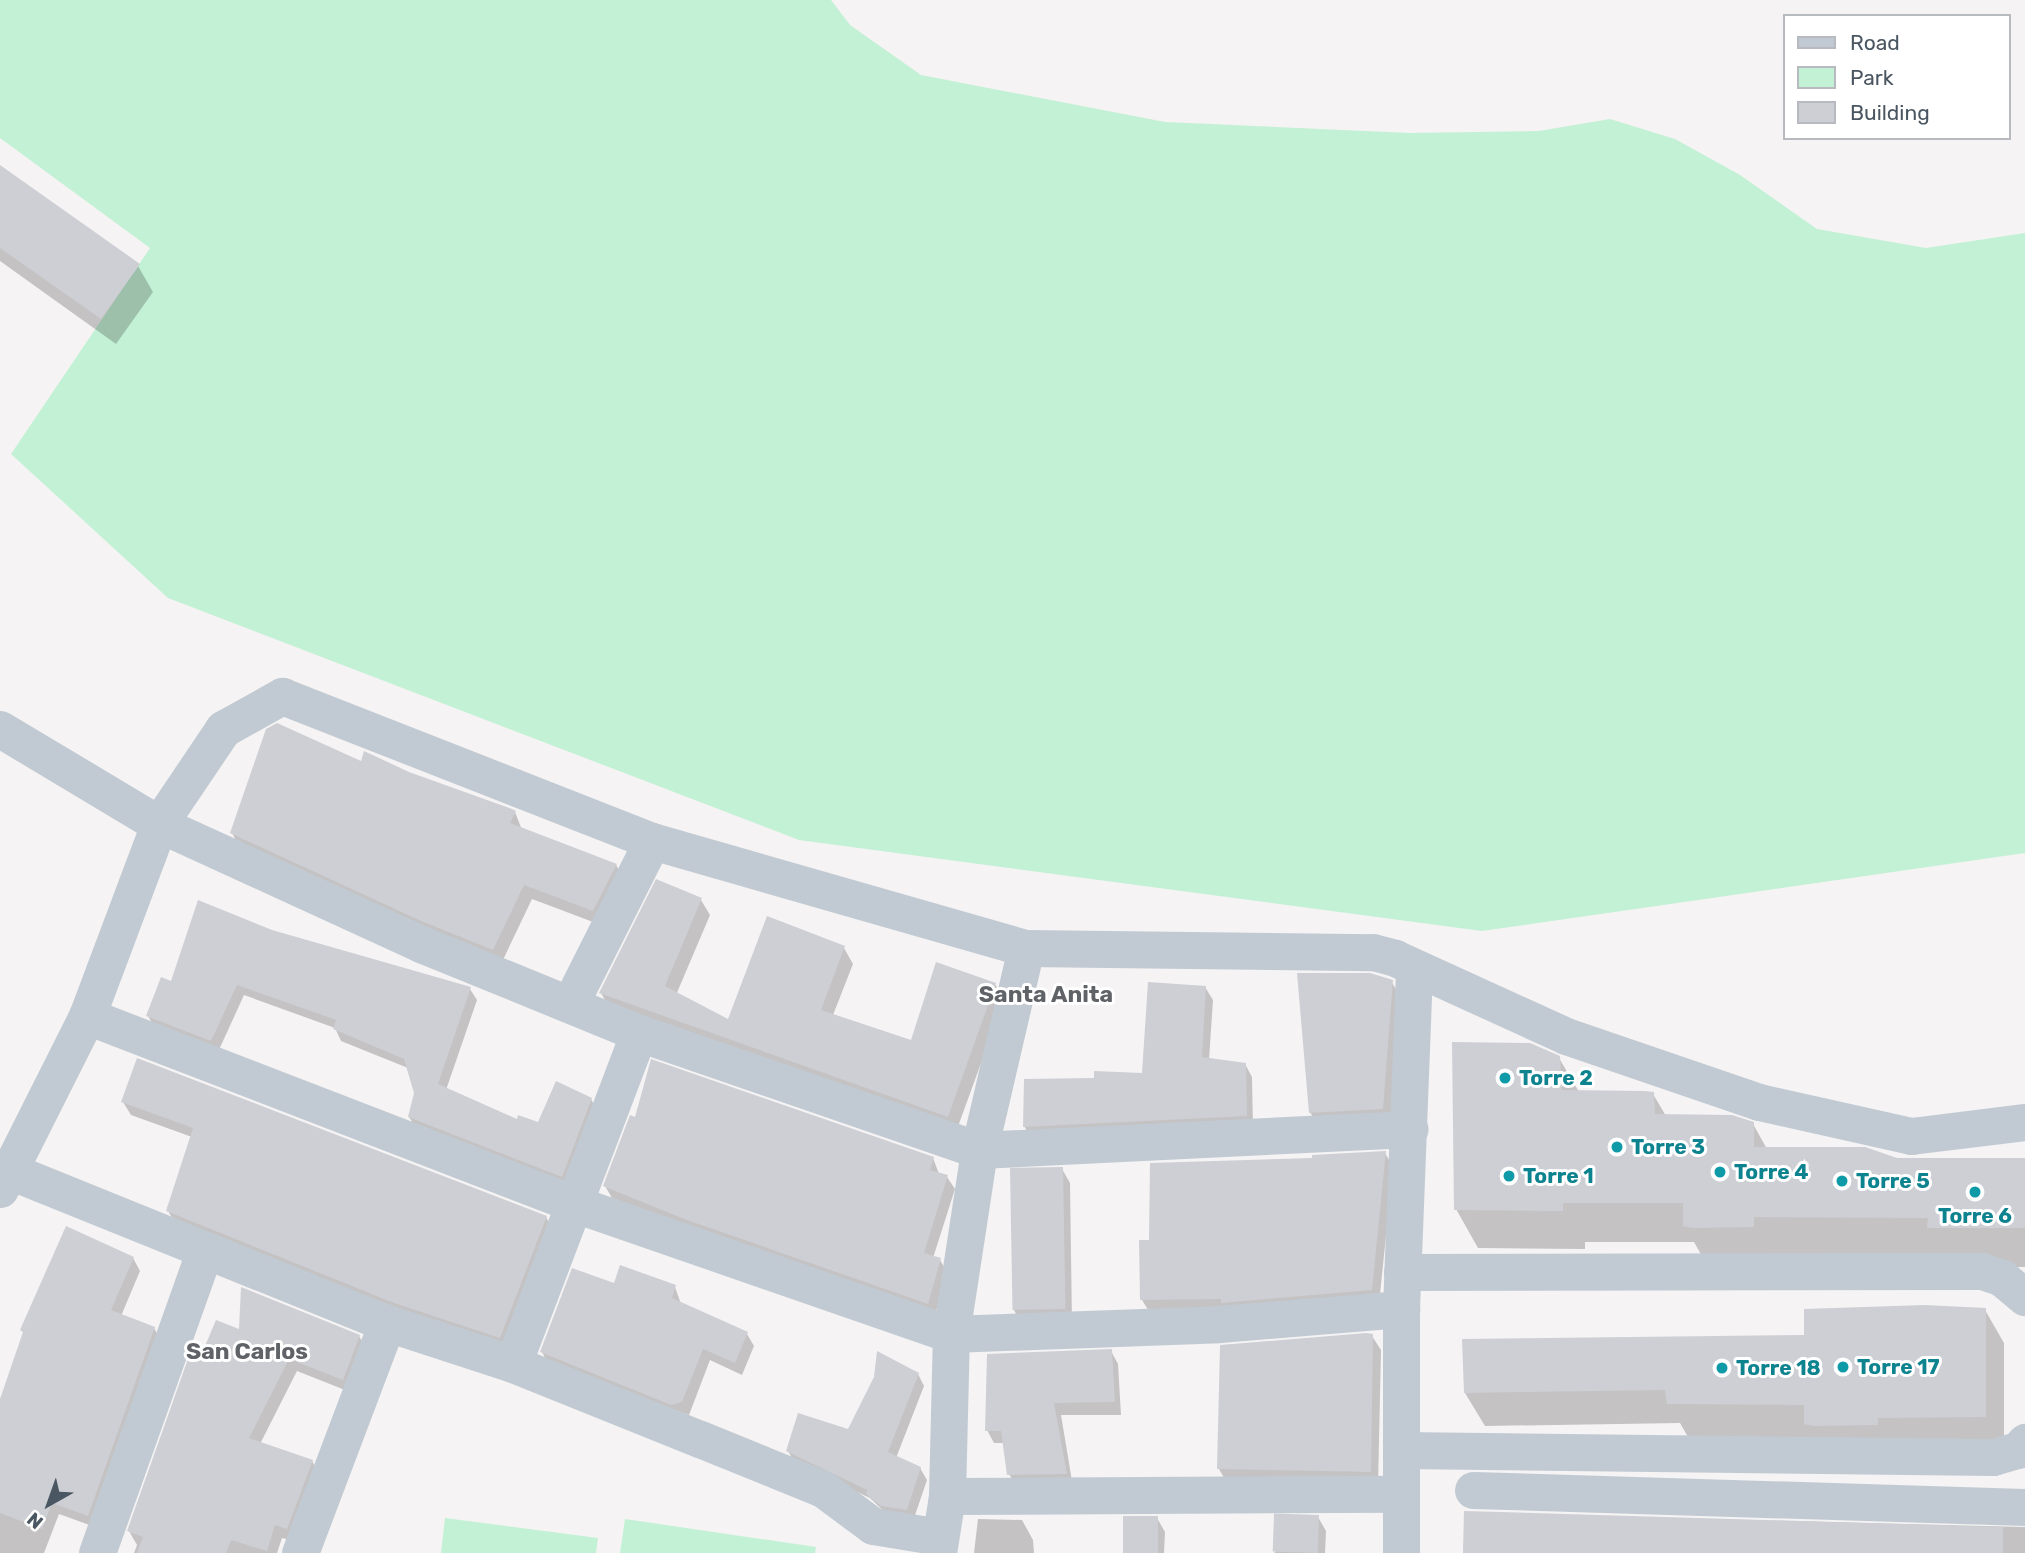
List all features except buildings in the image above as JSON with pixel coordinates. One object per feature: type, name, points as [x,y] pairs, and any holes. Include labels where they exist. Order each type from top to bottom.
[{"type":"street","points":[[1026,948],[979,1150],[951,1334],[947,1496],[939,1545],[873,1527],[823,1489],[513,1364],[387,1323],[204,1252],[5,1180],[87,1016],[159,824],[223,729],[282,696],[652,841],[1026,948],[1373,952],[1566,1036],[1759,1102],[1911,1136],[2025,1122]]},
{"type":"street","points":[[0,729],[159,824],[396,933],[571,1002],[639,1033],[979,1150],[1409,1129]]},
{"type":"street","points":[[571,1002],[652,841]]},
{"type":"street","points":[[1401,1553],[1401,1309],[1414,968]]},
{"type":"street","points":[[87,1016],[572,1203],[951,1334],[1219,1324],[1401,1309]]},
{"type":"street","points":[[513,1364],[572,1203],[639,1033]]},
{"type":"street","points":[[97,1553],[204,1252]]},
{"type":"street","points":[[1402,1272],[1982,1271],[2021,1289]]},
{"type":"street","points":[[300,1553],[387,1323]]},
{"type":"street","points":[[1401,1450],[1993,1457],[2018,1450],[2025,1442]]},
{"type":"street","points":[[1474,1490],[2025,1507]]},
{"type":"street","points":[[947,1496],[1400,1494]]},
{"type":"green space","points":[[0,0],[831,0],[850,25],[921,75],[1165,122],[1410,133],[1539,131],[1610,119],[1675,139],[1740,175],[1817,229],[1926,248],[2025,233],[2025,853],[1482,931],[799,840],[168,598],[11,454],[150,248],[0,138]]},
{"type":"green space","points":[[445,1518],[598,1538],[596,1553],[441,1553]]},
{"type":"green space","points":[[625,1519],[816,1547],[815,1553],[620,1553]]},
{"type":"place","name":"Torre 2","points":[[1505,1078]]},
{"type":"place","name":"Torre 3","points":[[1617,1147]]},
{"type":"place","name":"Torre 4","points":[[1720,1172]]},
{"type":"place","name":"Torre 1","points":[[1509,1176]]},
{"type":"place","name":"Torre 5","points":[[1842,1181]]},
{"type":"place","name":"Torre 6","points":[[1975,1192]]},
{"type":"place","name":"Torre 17","points":[[1843,1367]]},
{"type":"place","name":"Torre 18","points":[[1722,1368]]},
{"type":"district","name":"Santa Anita","points":[[1046,994]]},
{"type":"district","name":"San Carlos","points":[[247,1351]]}]
